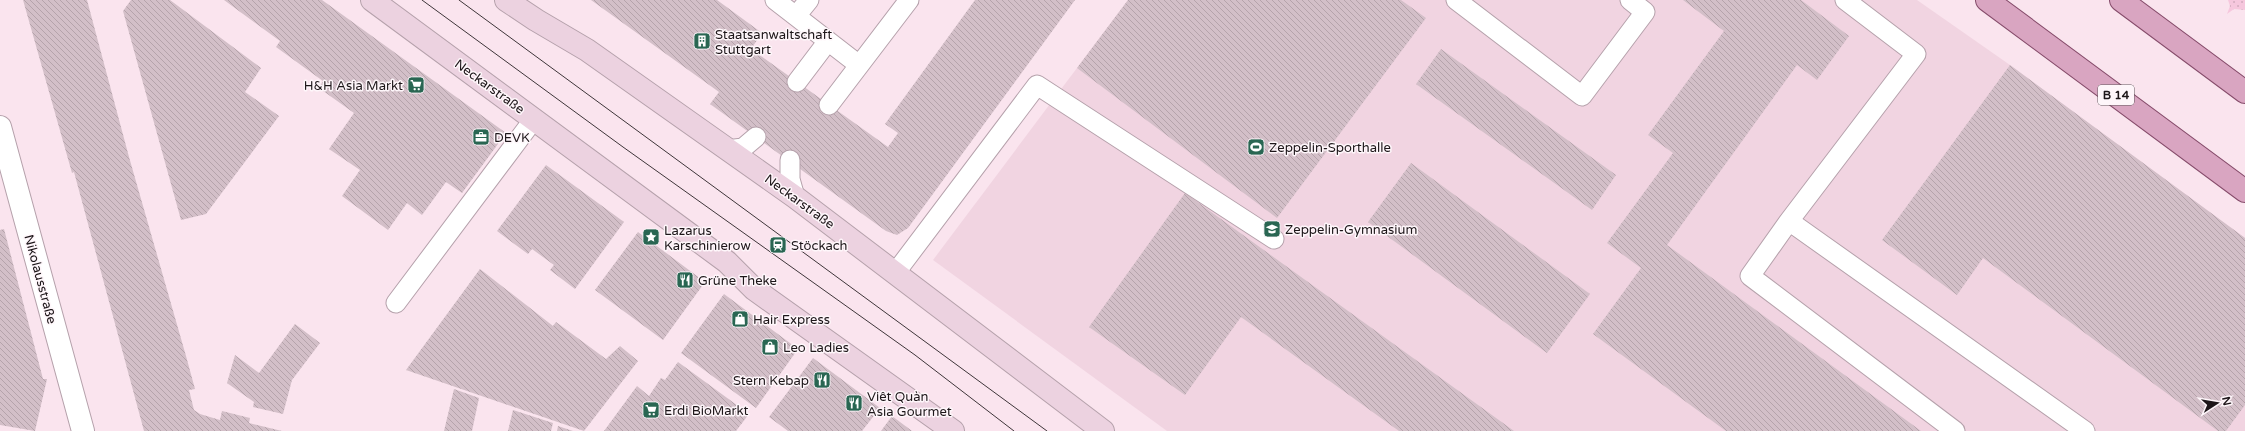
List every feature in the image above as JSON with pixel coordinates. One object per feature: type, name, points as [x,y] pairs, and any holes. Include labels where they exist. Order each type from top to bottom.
[{"type":"main road","name":"Neckarstraße","points":[[372,0],[727,262],[754,289],[953,431]]},
{"type":"main road","name":"Neckarstraße","points":[[506,0],[536,20],[587,50],[794,197],[896,272],[1103,431]]},
{"type":"main road","name":"B 14","points":[[1987,0],[2245,191]]},
{"type":"main road","points":[[2121,0],[2245,92]]},
{"type":"street","name":"Nikolausstraße","points":[[0,127],[83,431]]},
{"type":"lane","points":[[775,0],[859,65]]},
{"type":"lane","points":[[796,16],[809,0]]},
{"type":"lane","points":[[830,105],[909,0]]},
{"type":"lane","points":[[1456,0],[1582,96],[1645,12],[1630,0]]},
{"type":"lane","points":[[1845,0],[1916,54],[1789,221],[1750,276],[1955,431]]},
{"type":"lane","points":[[797,82],[828,41]]},
{"type":"lane","points":[[896,272],[1038,85],[1274,239]]},
{"type":"lane","points":[[396,304],[534,119]]},
{"type":"lane","points":[[727,150],[743,148],[756,137]]},
{"type":"lane","points":[[790,160],[790,179],[794,197]]},
{"type":"lane","points":[[1789,221],[2085,431]]},
{"type":"shaded area","points":[[1128,0],[1917,0],[2010,65],[2245,238],[2245,431],[1167,431],[933,260]]},
{"type":"shaded area","points":[[2228,0],[2245,0],[2245,10],[2234,9],[2227,14],[2230,6]]},
{"type":"building","points":[[23,0],[87,0],[129,157],[195,389],[189,390],[194,410],[200,414],[220,420],[222,411],[250,418],[249,423],[282,431],[144,431],[74,172],[72,173]]},
{"type":"building","points":[[131,0],[170,0],[261,68],[245,92],[279,116],[206,214],[181,220],[123,11]]},
{"type":"building","points":[[224,0],[322,0],[506,133],[462,193],[446,182],[422,215],[407,203],[388,230],[342,196],[360,170],[329,149],[354,113],[319,88],[323,81],[276,47],[280,41]]},
{"type":"building","points":[[591,0],[717,0],[762,33],[751,49],[888,147],[898,133],[885,124],[975,0],[1075,0],[908,228],[897,235],[886,231],[710,104],[719,92]]},
{"type":"building","name":"Zeppelin-Sporthalle","points":[[1128,0],[1401,0],[1426,18],[1277,218],[1077,68]]},
{"type":"building","points":[[1683,0],[1801,0],[1849,36],[1817,80],[1797,65],[1667,245],[1921,431],[1726,431],[1593,334],[1641,268],[1607,243],[1673,153],[1648,135],[1724,31]]},
{"type":"building","points":[[1441,49],[1616,175],[1592,210],[1416,84]]},
{"type":"building","points":[[2010,65],[2245,238],[2245,405],[2226,431],[2218,431],[1983,258],[1957,295],[1882,240]]},
{"type":"building","points":[[1411,163],[1590,294],[1547,353],[1368,222]]},
{"type":"building","points":[[546,165],[624,222],[575,289],[550,270],[554,265],[532,249],[528,254],[497,231]]},
{"type":"building","points":[[1185,193],[1514,431],[1399,431],[1241,317],[1185,395],[1089,327]]},
{"type":"building","points":[[4,229],[43,379],[47,379],[35,431],[0,425],[0,230]]},
{"type":"building","points":[[638,232],[705,282],[663,340],[595,290]]},
{"type":"building","points":[[480,269],[553,326],[556,322],[606,359],[620,346],[638,361],[584,431],[406,370]]},
{"type":"building","points":[[724,294],[798,349],[756,408],[681,353]]},
{"type":"building","points":[[295,324],[320,343],[292,380],[283,414],[253,407],[254,402],[227,383],[235,355],[259,373]]},
{"type":"building","points":[[813,358],[880,408],[862,431],[788,431],[769,417]]},
{"type":"building","points":[[678,362],[749,414],[736,431],[604,431],[637,386],[649,396],[661,378],[665,380]]},
{"type":"building","points":[[454,389],[479,398],[472,431],[444,431]]},
{"type":"building","points":[[513,410],[553,423],[551,431],[508,431]]},
{"type":"building","points":[[892,416],[912,431],[881,431]]},
{"type":"building","points":[[558,426],[573,431],[557,431]]},
{"type":"tram line","points":[[422,0],[623,147],[915,355],[1014,431]]},
{"type":"tram line","points":[[459,0],[1047,431]]},
{"type":"place","name":"Staatsanwaltschaft Stuttgart","points":[[702,41]]},
{"type":"place","name":"H&H Asia Markt","points":[[416,85]]},
{"type":"place","name":"DEVK","points":[[481,137]]},
{"type":"place","name":"Zeppelin-Sporthalle","points":[[1256,147]]},
{"type":"place","name":"Zeppelin-Gymnasium","points":[[1272,229]]},
{"type":"place","name":"Lazarus Karschinierow","points":[[651,237]]},
{"type":"place","name":"Stöckach","points":[[778,245]]},
{"type":"place","name":"Grüne Theke","points":[[685,280]]},
{"type":"place","name":"Hair Express","points":[[740,319]]},
{"type":"place","name":"Leo Ladies","points":[[770,347]]},
{"type":"place","name":"Stern Kebap","points":[[822,380]]},
{"type":"place","name":"Viêt Quàn Asia Gourmet","points":[[854,403]]},
{"type":"place","name":"Erdi BioMarkt","points":[[651,410]]}]
